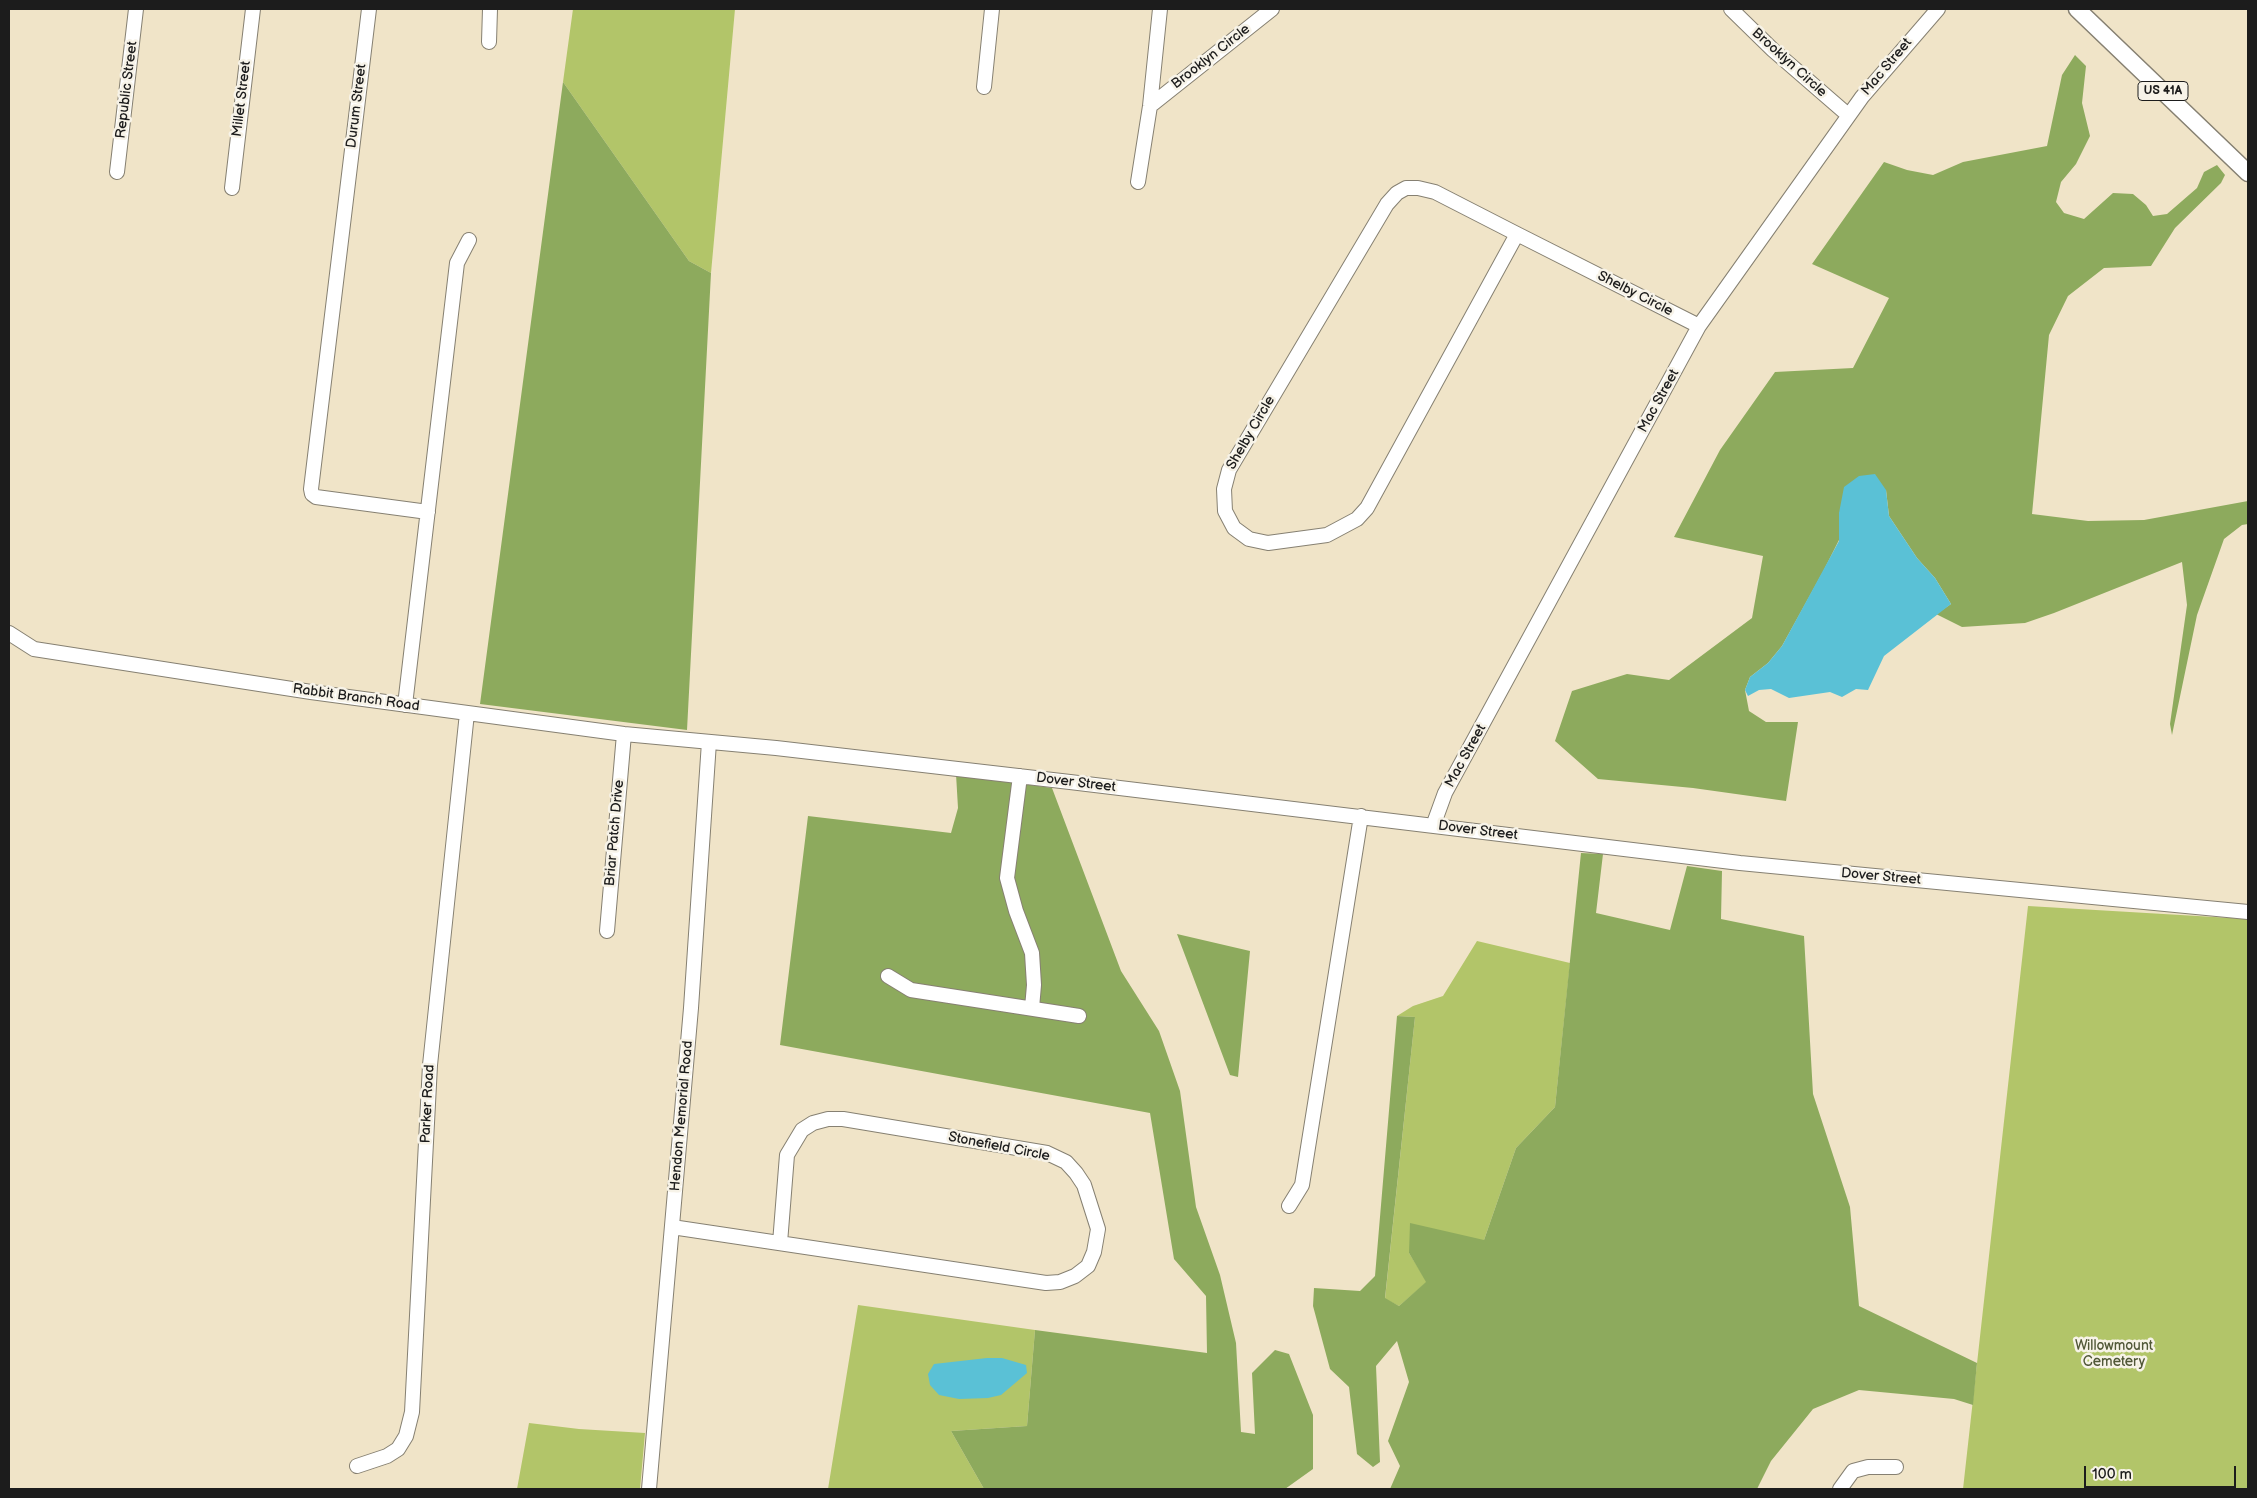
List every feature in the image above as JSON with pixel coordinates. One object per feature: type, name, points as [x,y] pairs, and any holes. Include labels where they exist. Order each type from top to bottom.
[{"type":"main road","name":"US 41A","points":[[2077,9],[2248,173]]},
{"type":"street","name":"Republic Street","points":[[117,172],[136,9]]},
{"type":"street","name":"Millet Street","points":[[232,188],[253,9]]},
{"type":"street","name":"Durum Street","points":[[369,9],[311,489],[312,494],[316,497],[428,512]]},
{"type":"street","points":[[489,42],[490,9]]},
{"type":"street","points":[[984,87],[992,9]]},
{"type":"street","name":"Brooklyn Circle","points":[[1138,182],[1150,106],[1160,9]]},
{"type":"street","name":"Brooklyn Circle","points":[[1150,106],[1272,9]]},
{"type":"street","name":"Brooklyn Circle","points":[[1731,9],[1773,50],[1848,115]]},
{"type":"street","name":"Mac Street","points":[[1433,826],[1445,793],[1699,326],[1848,115],[1938,9]]},
{"type":"street","name":"Shelby Circle","points":[[1517,234],[1367,508],[1357,520],[1327,535],[1268,544],[1249,539],[1234,528],[1224,511],[1224,489],[1229,470],[1382,212],[1392,198],[1406,188],[1418,188],[1434,192],[1699,326]]},
{"type":"street","points":[[405,705],[457,263],[469,240]]},
{"type":"street","name":"Rabbit Branch Road","points":[[9,633],[34,649],[405,705],[624,734],[709,742]]},
{"type":"street","name":"Parker Road","points":[[357,1466],[387,1456],[398,1449],[406,1436],[412,1412],[430,1065],[467,713]]},
{"type":"street","name":"Briar Patch Drive","points":[[607,931],[624,734]]},
{"type":"street","name":"Dover Street","points":[[709,742],[1361,816],[1740,864],[2248,912]]},
{"type":"street","name":"Hendon Memorial Road","points":[[649,1489],[691,1008],[709,742]]},
{"type":"street","points":[[1020,776],[1007,878],[1011,898],[1032,953],[1034,985],[1032,1008]]},
{"type":"street","points":[[1289,1206],[1302,1185],[1361,816]]},
{"type":"street","points":[[888,976],[911,990],[1079,1016]]},
{"type":"street","name":"Stonefield Circle","points":[[672,1227],[1046,1283],[1060,1282],[1075,1276],[1088,1266],[1094,1252],[1098,1229],[1084,1185],[1076,1173],[1066,1162],[1047,1153],[843,1119],[828,1119],[813,1123],[802,1130],[787,1155],[780,1243]]},
{"type":"street","points":[[1840,1489],[1854,1471],[1868,1467],[1896,1467]]},
{"type":"green space","points":[[573,9],[735,9],[711,273],[689,261],[563,82]]},
{"type":"green space","points":[[2075,55],[2086,66],[2082,103],[2090,136],[2076,164],[2061,182],[2056,202],[2064,213],[2084,219],[2113,193],[2133,194],[2146,205],[2153,216],[2167,214],[2197,188],[2204,172],[2217,165],[2225,175],[2221,183],[2175,228],[2151,266],[2104,268],[2068,296],[2049,335],[2032,514],[2088,521],[2144,520],[2248,501],[2248,524],[2242,525],[2224,539],[2197,615],[2172,735],[2170,724],[2187,605],[2182,562],[2025,623],[1962,627],[1936,614],[1951,604],[1935,578],[1917,558],[1889,516],[1886,490],[1839,513],[1839,540],[1824,570],[1782,646],[1768,663],[1750,677],[1745,690],[1749,711],[1766,722],[1798,722],[1786,801],[1693,788],[1598,779],[1555,741],[1572,691],[1627,674],[1669,680],[1752,618],[1763,556],[1674,537],[1720,450],[1775,372],[1853,368],[1889,298],[1812,264],[1884,162],[1907,170],[1933,175],[1963,162],[2047,146],[2062,75]]},
{"type":"green space","points":[[563,82],[689,261],[711,273],[687,730],[480,704]]},
{"type":"green space","points":[[956,774],[1052,788],[1121,971],[1159,1031],[1180,1091],[1196,1207],[1220,1275],[1236,1343],[1241,1432],[1255,1434],[1252,1373],[1275,1350],[1289,1354],[1313,1415],[1313,1469],[1285,1489],[984,1489],[951,1431],[1027,1426],[1035,1330],[1207,1353],[1206,1296],[1174,1259],[1150,1113],[780,1045],[808,816],[951,833],[958,808]]},
{"type":"green space","points":[[1581,853],[1603,854],[1596,913],[1670,930],[1687,866],[1722,871],[1721,919],[1804,936],[1813,1094],[1850,1207],[1859,1306],[1977,1363],[1973,1405],[1954,1399],[1859,1390],[1813,1409],[1771,1461],[1757,1489],[1390,1489],[1400,1466],[1388,1441],[1409,1382],[1397,1341],[1376,1366],[1380,1462],[1373,1467],[1357,1454],[1349,1387],[1330,1369],[1313,1306],[1314,1288],[1360,1291],[1375,1276],[1397,1016],[1415,1017],[1385,1298],[1399,1306],[1426,1282],[1409,1253],[1410,1223],[1484,1240],[1516,1148],[1555,1107]]},
{"type":"green space","name":"Willowmount Cemetery","points":[[2028,906],[2248,919],[2248,1489],[1963,1489]]},
{"type":"green space","points":[[1177,934],[1250,951],[1238,1077],[1230,1075]]},
{"type":"green space","points":[[1477,941],[1570,963],[1555,1107],[1516,1148],[1484,1240],[1409,1253],[1427,1282],[1399,1306],[1385,1299],[1415,1017],[1397,1016],[1413,1006],[1443,996]]},
{"type":"green space","points":[[858,1305],[1035,1330],[1027,1426],[951,1431],[984,1489],[828,1489]]},
{"type":"green space","points":[[529,1423],[579,1429],[645,1433],[640,1489],[517,1489]]},
{"type":"water","points":[[1875,474],[1886,490],[1889,516],[1917,558],[1935,578],[1951,604],[1884,656],[1868,690],[1856,689],[1842,697],[1830,692],[1789,698],[1771,689],[1759,690],[1748,696],[1745,690],[1750,677],[1768,663],[1782,646],[1839,541],[1839,513],[1844,487],[1859,476]]},
{"type":"water","points":[[1002,1358],[1026,1365],[1027,1373],[1001,1395],[988,1398],[959,1399],[939,1395],[930,1385],[928,1374],[934,1364]]}]
